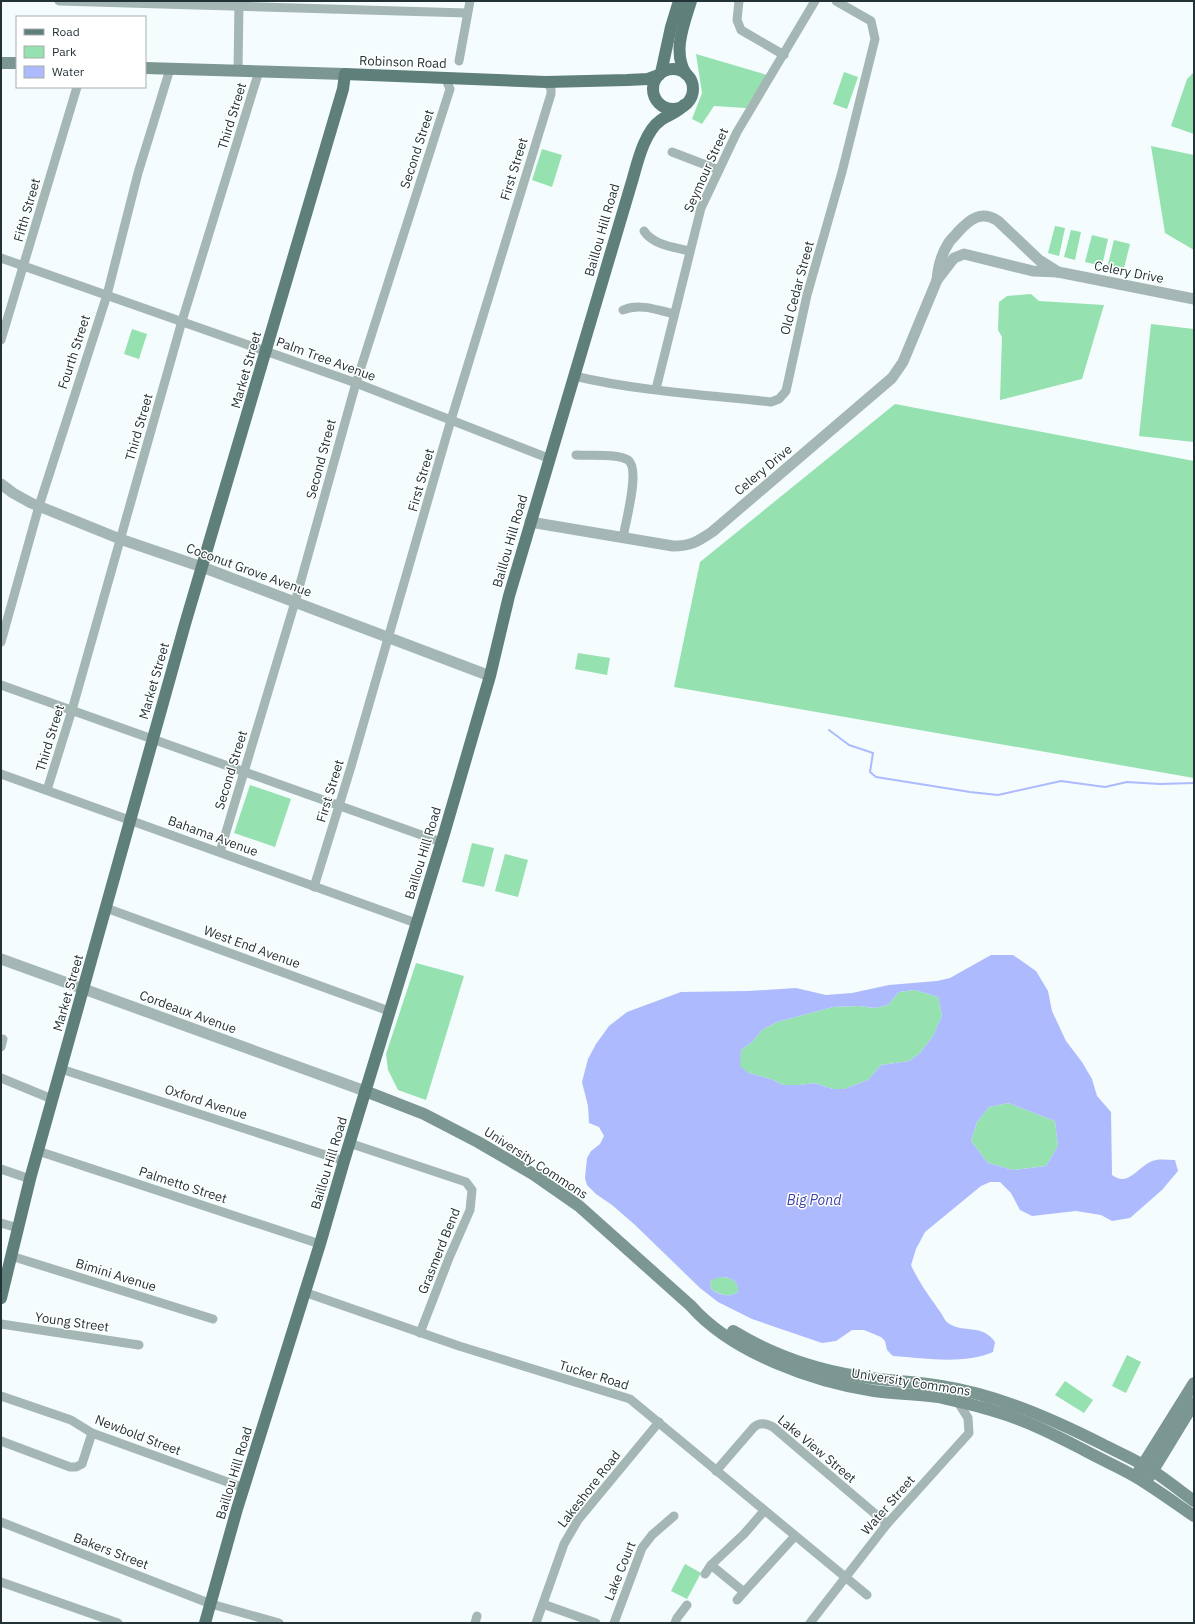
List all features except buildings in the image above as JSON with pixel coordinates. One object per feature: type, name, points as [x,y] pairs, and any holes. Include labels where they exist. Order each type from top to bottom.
[{"type":"main road","points":[[679,1],[660,74],[654,83],[653,90],[658,102],[669,109],[684,106],[690,99],[693,90],[691,81],[680,60],[683,25],[691,1]]},
{"type":"main road","points":[[1,63],[16,63]]},
{"type":"main road","name":"Robinson Road","points":[[146,68],[444,77],[546,82],[648,79],[660,74]]},
{"type":"main road","points":[[660,74],[674,69],[686,74]]},
{"type":"main road","name":"Market Street","points":[[1,1298],[30,1179],[185,624],[343,89],[345,74]]},
{"type":"main road","name":"Baillou Hill Road","points":[[205,1623],[244,1488],[320,1244],[441,842],[490,676],[509,596],[548,458],[644,143],[658,123],[679,111],[684,106]]},
{"type":"main road","name":"University Commons","points":[[365,1091],[424,1114],[478,1142],[538,1178],[579,1206],[691,1306],[700,1317],[732,1340],[761,1355],[800,1372],[854,1387],[938,1398],[992,1410],[1036,1427],[1140,1480],[1194,1516]]},
{"type":"main road","name":"University Commons","points":[[691,1306],[704,1312],[759,1345],[803,1364],[856,1376],[941,1386],[995,1398],[1056,1422],[1148,1468],[1194,1501]]},
{"type":"main road","points":[[1148,1468],[1194,1383]]},
{"type":"main road","points":[[1140,1480],[1194,1403]]},
{"type":"street","points":[[59,1],[357,5],[467,13]]},
{"type":"street","points":[[459,61],[470,1]]},
{"type":"street","points":[[739,1],[737,20],[741,30],[784,55]]},
{"type":"street","name":"Seymour Street","points":[[656,389],[689,251],[701,208],[737,132],[815,1]]},
{"type":"street","name":"Old Cedar Street","points":[[574,376],[594,381],[771,402],[779,399],[786,391],[808,295],[842,172],[875,39],[871,21],[836,1]]},
{"type":"street","points":[[238,71],[239,4]]},
{"type":"street","name":"Fourth Street","points":[[1,642],[39,506],[106,295],[138,173],[170,69]]},
{"type":"street","name":"Third Street","points":[[47,790],[72,710],[182,321],[259,71]]},
{"type":"street","name":"Second Street","points":[[220,852],[295,602],[356,383],[450,89],[444,77]]},
{"type":"street","name":"First Street","points":[[314,887],[389,638],[451,420],[551,94],[551,88],[546,82]]},
{"type":"street","name":"Fifth Street","points":[[1,340],[24,266],[57,148],[77,88]]},
{"type":"street","points":[[672,152],[719,170]]},
{"type":"street","name":"Celery Drive","points":[[937,280],[938,269],[948,243],[972,219],[983,215],[991,216],[998,221],[1039,260],[1058,272]]},
{"type":"street","points":[[644,231],[648,237],[655,241],[689,251]]},
{"type":"street","name":"Celery Drive","points":[[530,522],[672,546],[687,546],[696,542],[712,532],[892,378],[903,362],[937,280],[954,258],[964,254],[1033,271],[1058,272],[1194,299]]},
{"type":"street","name":"Palm Tree Avenue","points":[[1,258],[356,383],[548,458]]},
{"type":"street","points":[[623,310],[641,307],[674,314]]},
{"type":"street","points":[[576,455],[619,457],[628,460],[632,465],[634,481],[622,538]]},
{"type":"street","name":"Coconut Grove Avenue","points":[[1,484],[13,493],[39,506],[120,539],[202,567],[490,676]]},
{"type":"street","points":[[1,685],[153,738],[339,807],[441,842]]},
{"type":"street","name":"Bahama Avenue","points":[[2,777],[47,790],[416,923]]},
{"type":"street","name":"West End Avenue","points":[[106,908],[389,1011]]},
{"type":"street","name":"Cordeaux Avenue","points":[[1,959],[365,1091]]},
{"type":"street","name":"Oxford Avenue","points":[[61,1069],[344,1161]]},
{"type":"street","points":[[1,1078],[52,1099]]},
{"type":"street","name":"Grasmerd Bend","points":[[350,1143],[466,1182],[472,1190],[470,1210],[449,1258],[420,1332]]},
{"type":"street","name":"Palmetto Street","points":[[38,1151],[320,1244]]},
{"type":"street","points":[[1,1169],[30,1179]]},
{"type":"street","points":[[1,1224],[18,1228]]},
{"type":"street","name":"Bimini Avenue","points":[[11,1256],[213,1319]]},
{"type":"street","name":"Tucker Road","points":[[304,1292],[459,1346],[630,1399],[867,1595]]},
{"type":"street","name":"Young Street","points":[[1,1324],[139,1345]]},
{"type":"street","name":"Newbold Street","points":[[1,1396],[71,1420],[92,1433],[244,1488]]},
{"type":"street","name":"Water Street","points":[[810,1623],[887,1524],[969,1434],[968,1418],[958,1402]]},
{"type":"street","name":"Lakeshore Road","points":[[536,1623],[564,1544],[570,1532],[578,1520],[659,1422]]},
{"type":"street","name":"Lake View Street","points":[[716,1471],[754,1427],[758,1424],[765,1423],[773,1427],[887,1524]]},
{"type":"street","points":[[1,1441],[70,1467],[76,1467],[82,1464],[92,1433]]},
{"type":"street","points":[[705,1574],[711,1565],[744,1534],[764,1511]]},
{"type":"street","name":"Lake Court","points":[[614,1623],[642,1548],[652,1535],[674,1516]]},
{"type":"street","name":"Bakers Street","points":[[1,1522],[211,1604],[279,1623]]},
{"type":"street","points":[[736,1600],[795,1536]]},
{"type":"street","points":[[711,1565],[744,1592]]},
{"type":"street","points":[[1,1582],[118,1623]]},
{"type":"street","points":[[543,1604],[596,1623]]},
{"type":"street","points":[[675,1623],[687,1605]]},
{"type":"green space","points":[[696,54],[767,75],[746,108],[714,106],[702,124],[692,119],[702,93]]},
{"type":"green space","points":[[844,72],[858,77],[847,109],[833,104]]},
{"type":"green space","points":[[1194,72],[1194,134],[1171,126],[1187,79]]},
{"type":"green space","points":[[1151,146],[1194,155],[1194,250],[1165,233]]},
{"type":"green space","points":[[542,149],[562,155],[552,187],[532,180]]},
{"type":"green space","points":[[1055,226],[1065,228],[1059,256],[1048,253]]},
{"type":"green space","points":[[1071,230],[1081,232],[1075,260],[1064,257]]},
{"type":"green space","points":[[1092,235],[1108,239],[1102,266],[1085,262]]},
{"type":"green space","points":[[1114,240],[1130,244],[1123,272],[1107,268]]},
{"type":"green space","points":[[1031,294],[1039,301],[1104,305],[1082,379],[1000,400],[1002,337],[998,330],[999,302],[1007,296]]},
{"type":"green space","points":[[1151,324],[1194,329],[1194,442],[1139,436]]},
{"type":"green space","points":[[132,329],[147,334],[139,359],[124,354]]},
{"type":"green space","points":[[895,404],[1194,461],[1194,778],[674,687],[700,562]]},
{"type":"green space","points":[[578,653],[610,658],[607,675],[575,669]]},
{"type":"green space","points":[[250,785],[291,799],[275,847],[234,833]]},
{"type":"green space","points":[[472,843],[494,848],[484,887],[462,882]]},
{"type":"green space","points":[[505,854],[528,860],[518,897],[495,891]]},
{"type":"green space","points":[[416,963],[464,976],[426,1100],[398,1090],[388,1070],[386,1054]]},
{"type":"green space","points":[[915,990],[938,997],[942,1016],[933,1036],[920,1053],[909,1061],[881,1065],[868,1080],[844,1089],[833,1089],[814,1083],[783,1085],[771,1079],[749,1073],[739,1066],[741,1050],[752,1042],[762,1030],[777,1022],[833,1007],[858,1006],[875,1008],[888,1005],[899,992]]},
{"type":"green space","points":[[1008,1103],[1055,1121],[1058,1146],[1046,1166],[1013,1170],[988,1163],[971,1141],[977,1122],[989,1107]]},
{"type":"green space","points":[[719,1277],[733,1280],[737,1285],[738,1292],[732,1295],[725,1295],[712,1290],[710,1285],[711,1279]]},
{"type":"green space","points":[[1127,1355],[1141,1362],[1126,1393],[1112,1386]]},
{"type":"green space","points":[[1065,1381],[1093,1400],[1084,1413],[1055,1395]]},
{"type":"green space","points":[[685,1564],[701,1573],[687,1599],[671,1591]]},
{"type":"water","name":"Big Pond","points":[[991,955],[1013,955],[1036,971],[1048,991],[1052,1011],[1066,1041],[1082,1062],[1092,1079],[1097,1096],[1111,1112],[1112,1175],[1123,1179],[1127,1178],[1132,1176],[1150,1162],[1159,1160],[1175,1160],[1178,1171],[1162,1190],[1130,1218],[1112,1221],[1101,1215],[1076,1211],[1032,1216],[1020,1210],[1011,1193],[1000,1182],[990,1182],[981,1186],[925,1232],[916,1249],[911,1265],[918,1278],[947,1322],[960,1328],[979,1331],[990,1336],[995,1342],[993,1352],[981,1356],[957,1360],[893,1356],[887,1350],[885,1341],[881,1337],[864,1330],[852,1330],[836,1341],[822,1343],[752,1319],[718,1302],[700,1288],[634,1224],[587,1185],[585,1178],[587,1158],[591,1151],[600,1144],[604,1136],[599,1127],[589,1123],[588,1106],[582,1082],[588,1059],[596,1044],[609,1026],[627,1012],[681,992],[748,991],[796,988],[826,995],[852,993],[889,985],[937,981],[950,978]],"holes":[[[915,990],[938,997],[942,1016],[933,1036],[920,1053],[909,1061],[881,1065],[868,1080],[844,1089],[833,1089],[814,1083],[783,1085],[771,1079],[749,1073],[740,1066],[741,1050],[752,1042],[762,1030],[777,1022],[833,1007],[858,1006],[875,1008],[888,1005],[899,992]],[[1008,1103],[1055,1121],[1058,1146],[1046,1166],[1013,1170],[988,1163],[971,1141],[977,1122],[989,1107]],[[720,1277],[733,1280],[737,1285],[738,1292],[731,1295],[725,1295],[712,1290],[710,1285],[711,1280]]]},
{"type":"waterway","points":[[829,730],[849,745],[873,753],[870,772],[876,777],[970,792],[998,795],[1061,781],[1105,787],[1127,782],[1160,784],[1194,783]]}]
